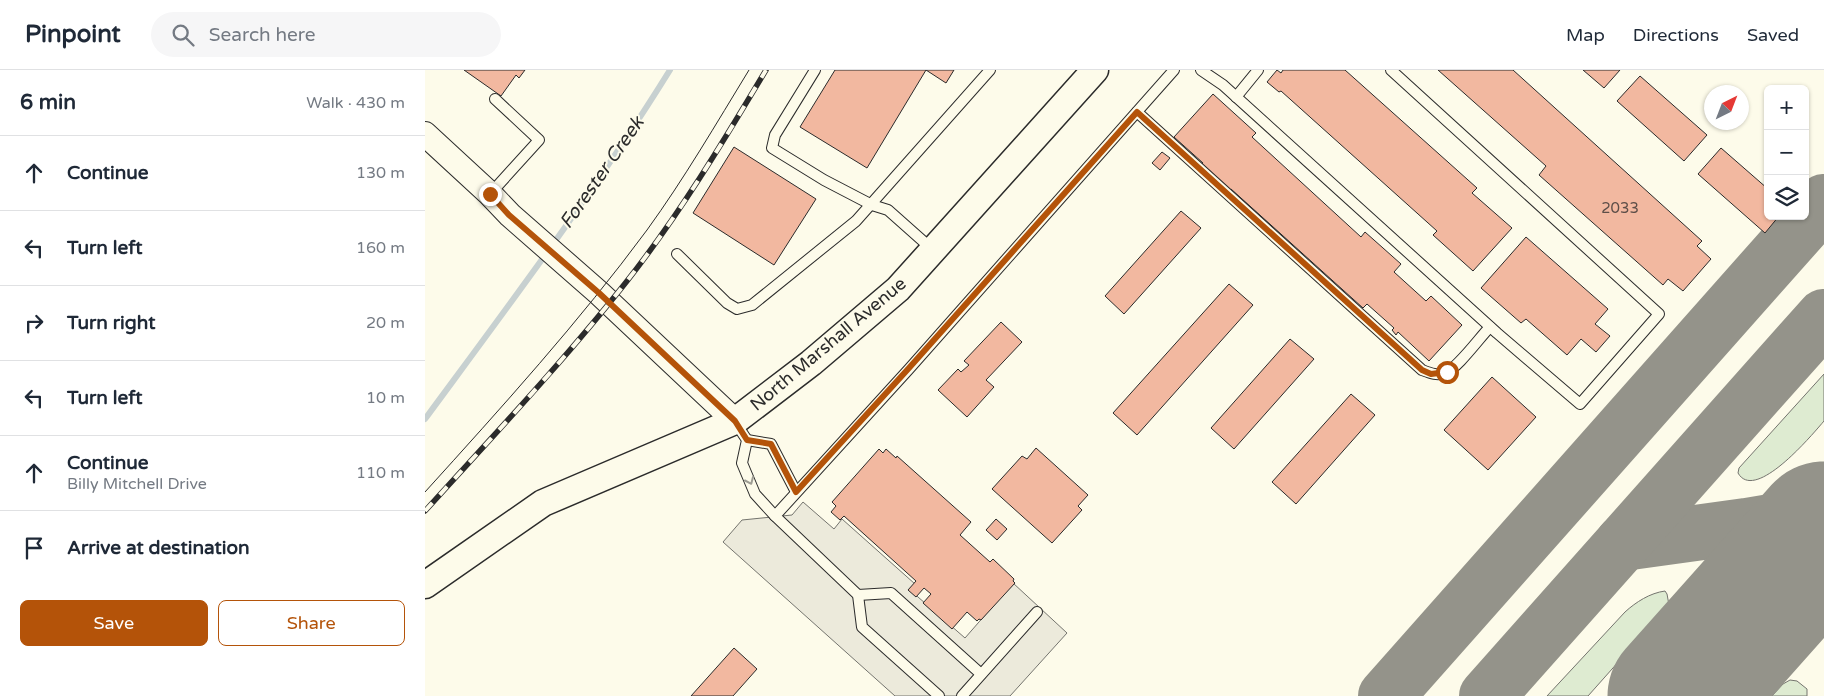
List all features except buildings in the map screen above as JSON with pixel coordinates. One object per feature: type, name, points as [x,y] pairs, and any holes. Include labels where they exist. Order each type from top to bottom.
[{"type":"main road","name":"North Marshall Avenue","points":[[425,585],[543,503],[741,430],[811,363],[899,289],[1095,70]]},
{"type":"street","points":[[425,134],[490,194],[509,215],[583,279],[741,430]]},
{"type":"lane","points":[[815,70],[775,135],[772,148],[824,180],[872,205],[888,210],[933,250]]},
{"type":"lane","points":[[677,254],[727,303],[737,309],[752,305],[856,221],[990,70]]},
{"type":"lane","points":[[775,516],[1174,70]]},
{"type":"lane","points":[[1201,70],[1223,85],[1490,327],[1580,404],[1659,314],[1391,70]]},
{"type":"lane","points":[[1236,97],[1259,70]]},
{"type":"lane","points":[[490,194],[539,140],[495,100]]},
{"type":"lane","points":[[1137,112],[1422,370],[1431,374],[1447,372],[1454,367],[1490,327]]},
{"type":"lane","points":[[796,492],[771,444],[741,430],[742,463],[755,494],[775,516],[858,595],[862,627],[939,696]]},
{"type":"lane","points":[[858,595],[891,593],[981,674]]},
{"type":"lane","points":[[962,696],[1037,612]]},
{"type":"green space","points":[[1824,374],[1824,421],[1783,464],[1757,479],[1746,480],[1738,473],[1739,468]]},
{"type":"green space","points":[[1665,591],[1669,605],[1588,696],[1547,696],[1625,612],[1643,598]]},
{"type":"green space","points":[[1790,680],[1797,681],[1807,689],[1807,696],[1772,696],[1783,684]]},
{"type":"shaded area","points":[[803,502],[834,529],[842,519],[915,584],[910,590],[965,638],[1013,583],[1067,633],[1010,696],[895,696],[723,542],[742,520],[792,515]]},
{"type":"waterway","name":"Forester Creek","points":[[425,419],[582,204],[670,70]]},
{"type":"taxiway","points":[[1386,696],[1824,202]]},
{"type":"taxiway","points":[[1487,696],[1824,317]]},
{"type":"taxiway","points":[[1623,543],[1800,517],[1824,506]]},
{"type":"runway","points":[[1678,696],[1824,532]]},
{"type":"tram line","points":[[425,492],[539,364],[621,264],[674,191],[749,70]]},
{"type":"railway","points":[[425,511],[553,369],[627,281],[717,151],[766,70]]},
{"type":"route","points":[[490,194],[509,215],[599,293],[735,421],[747,440],[771,444],[796,492],[1137,112],[1422,370],[1431,374],[1447,372]]}]
